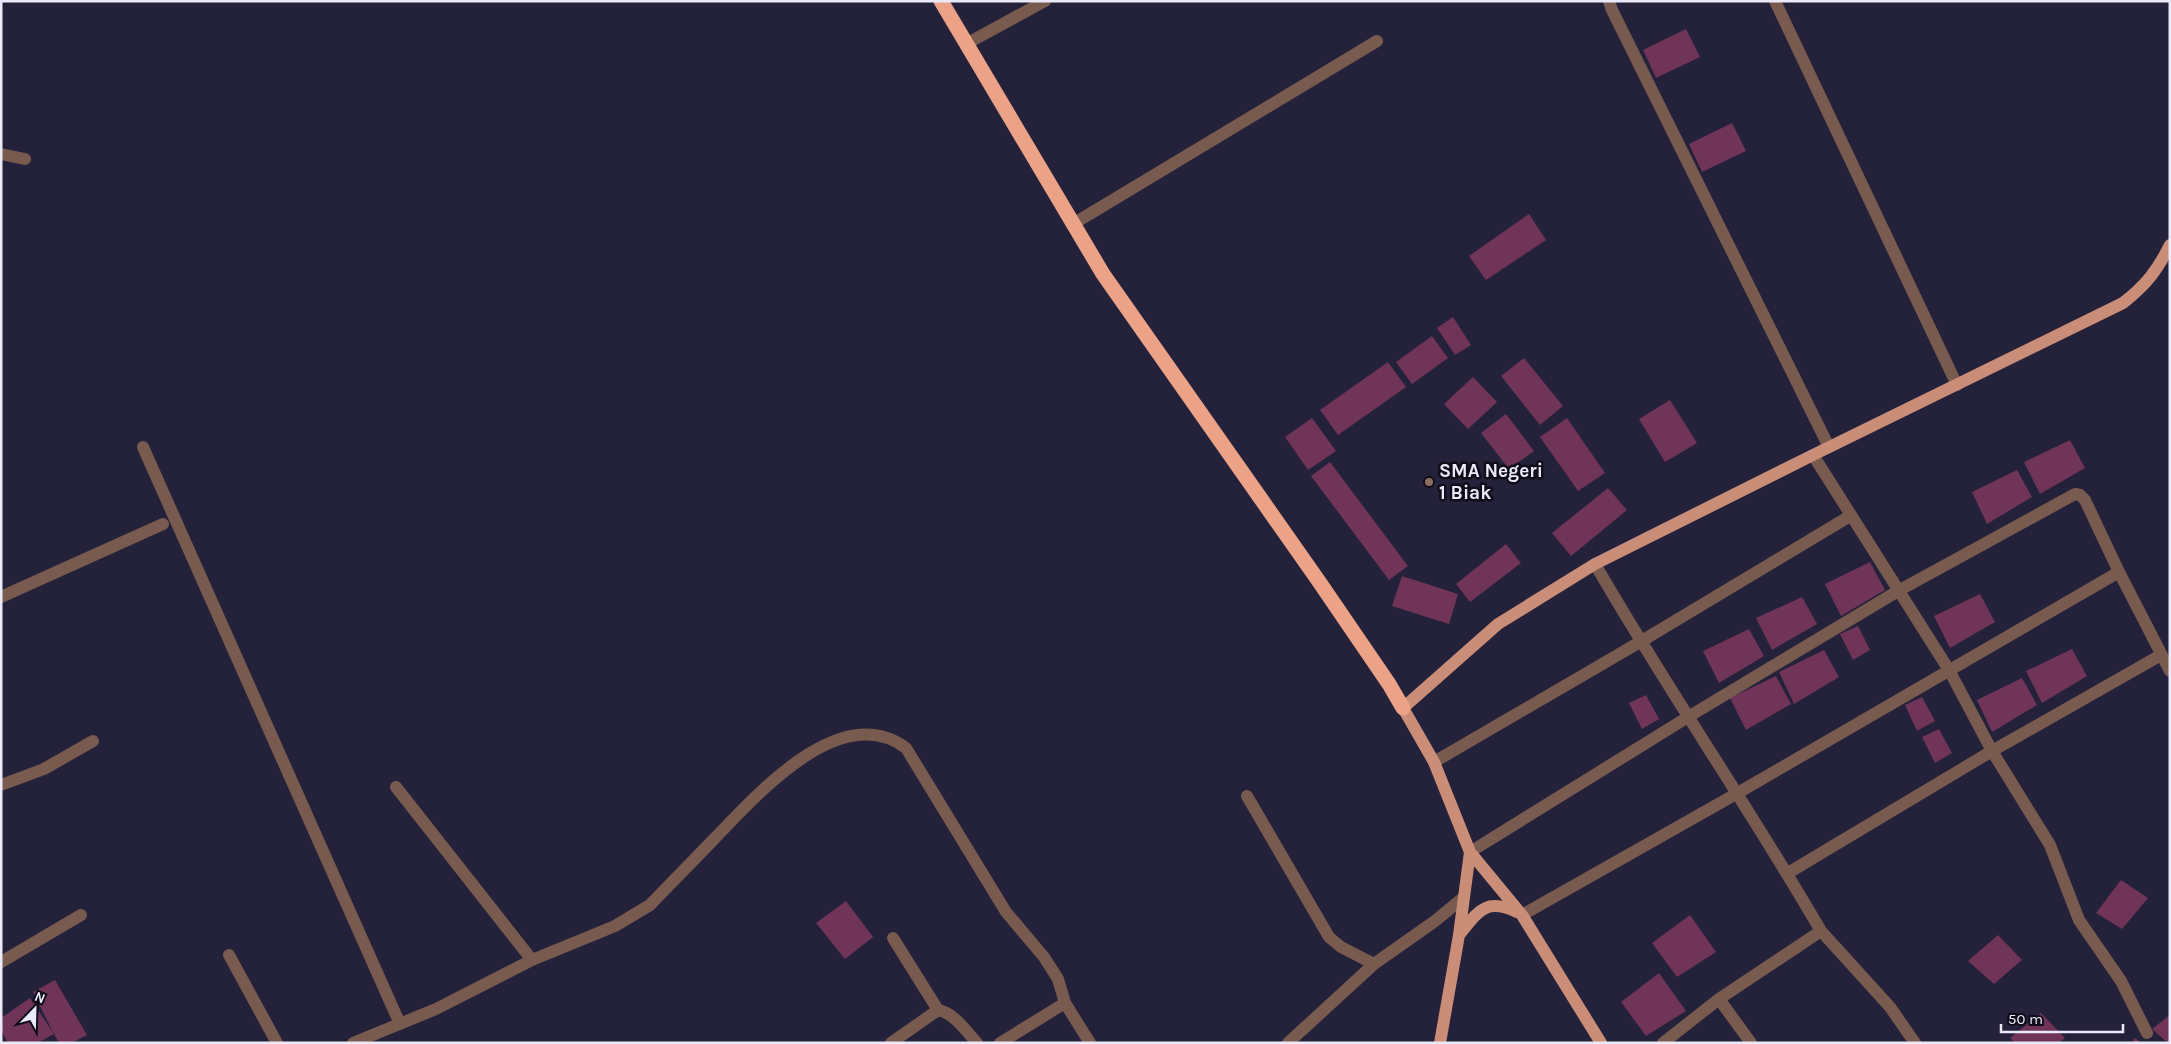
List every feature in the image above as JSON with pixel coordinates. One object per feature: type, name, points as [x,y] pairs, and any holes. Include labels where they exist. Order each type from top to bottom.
[{"type":"highway","points":[[941,1],[1103,274],[1325,590],[1389,684],[1403,708]]},
{"type":"main road","points":[[1601,1043],[1522,915],[1470,852],[1434,762],[1403,708],[1498,624],[1595,564],[1813,454],[2123,303],[2144,287],[2153,276],[2170,245]]},
{"type":"main road","points":[[1440,1043],[1459,935],[1470,852]]},
{"type":"main road","points":[[1459,935],[1480,910],[1494,905],[1503,906],[1522,915]]},
{"type":"street","points":[[966,44],[1045,1]]},
{"type":"street","points":[[1609,1],[1616,19],[1829,447]]},
{"type":"street","points":[[1775,1],[1957,385]]},
{"type":"street","points":[[1073,224],[1377,41]]},
{"type":"street","points":[[1,154],[25,158]]},
{"type":"street","points":[[143,447],[400,1024]]},
{"type":"street","points":[[1813,454],[1850,516],[1949,670],[1992,751],[2050,845],[2079,920],[2121,981],[2147,1033]]},
{"type":"street","points":[[1470,852],[1688,716],[1898,592],[2075,494],[2080,494],[2085,500],[2119,572],[2170,671]]},
{"type":"street","points":[[1434,762],[1640,642],[1850,516]]},
{"type":"street","points":[[1,597],[163,524]]},
{"type":"street","points":[[1595,564],[1640,642],[1788,873],[1821,930],[1890,1008],[1915,1043]]},
{"type":"street","points":[[1522,915],[1736,794],[2119,572]]},
{"type":"street","points":[[1788,873],[1992,751],[2161,655]]},
{"type":"street","points":[[352,1043],[400,1024],[532,960],[574,944],[632,917],[650,905],[759,793],[800,759],[817,748],[842,738],[868,734],[881,735],[895,740],[906,748],[1006,912],[1044,957],[1058,979],[1064,1003],[1090,1043]]},
{"type":"street","points":[[1,785],[44,769],[93,741]]},
{"type":"street","points":[[396,787],[532,960]]},
{"type":"street","points":[[1247,796],[1329,937],[1341,947],[1374,964]]},
{"type":"street","points":[[1288,1043],[1374,964],[1435,921],[1463,898]]},
{"type":"street","points":[[1,962],[81,915]]},
{"type":"street","points":[[1663,1043],[1719,999],[1821,930]]},
{"type":"street","points":[[893,938],[938,1010]]},
{"type":"street","points":[[229,955],[277,1043]]},
{"type":"street","points":[[1719,999],[1751,1043]]},
{"type":"street","points":[[1000,1043],[1064,1003]]},
{"type":"street","points":[[891,1043],[938,1010],[946,1011],[951,1015],[977,1043]]},
{"type":"building","points":[[1686,29],[1700,57],[1656,78],[1643,50]]},
{"type":"building","points":[[1732,123],[1746,151],[1702,172],[1689,144]]},
{"type":"building","points":[[1529,214],[1546,240],[1486,280],[1469,256]]},
{"type":"building","points":[[1453,317],[1471,345],[1455,355],[1437,328]]},
{"type":"building","points":[[1432,336],[1448,358],[1412,384],[1396,362]]},
{"type":"building","points":[[1524,358],[1563,406],[1540,425],[1501,376]]},
{"type":"building","points":[[1388,362],[1406,387],[1338,435],[1320,410]]},
{"type":"building","points":[[1473,377],[1497,402],[1468,429],[1444,404]]},
{"type":"building","points":[[1670,400],[1697,443],[1665,462],[1639,419]]},
{"type":"building","points":[[1506,414],[1534,451],[1509,469],[1481,433]]},
{"type":"building","points":[[1312,418],[1336,451],[1308,470],[1285,437]]},
{"type":"building","points":[[1567,418],[1605,473],[1578,491],[1540,437]]},
{"type":"building","points":[[2070,440],[2085,468],[2040,494],[2024,462]]},
{"type":"building","points":[[1330,462],[1408,566],[1389,580],[1311,476]]},
{"type":"building","points":[[2017,470],[2032,497],[1987,524],[1972,492]]},
{"type":"building","points":[[1608,488],[1627,510],[1571,556],[1552,533]]},
{"type":"building","points":[[1506,544],[1521,563],[1470,602],[1456,584]]},
{"type":"building","points":[[1870,562],[1885,590],[1841,616],[1825,584]]},
{"type":"building","points":[[1402,576],[1458,594],[1449,624],[1392,606]]},
{"type":"building","points":[[1980,594],[1995,622],[1950,648],[1934,616]]},
{"type":"building","points":[[1802,597],[1817,624],[1772,650],[1756,618]]},
{"type":"building","points":[[1858,626],[1870,650],[1853,660],[1840,634]]},
{"type":"building","points":[[1749,629],[1764,656],[1719,683],[1703,651]]},
{"type":"building","points":[[2072,649],[2087,676],[2042,703],[2026,671]]},
{"type":"building","points":[[1824,650],[1839,677],[1794,704],[1779,672]]},
{"type":"building","points":[[1776,676],[1791,704],[1746,730],[1730,698]]},
{"type":"building","points":[[2022,678],[2037,705],[1992,732],[1977,700]]},
{"type":"building","points":[[1646,695],[1659,719],[1642,729],[1629,703]]},
{"type":"building","points":[[1922,697],[1935,721],[1917,731],[1905,705]]},
{"type":"building","points":[[1939,729],[1952,753],[1935,763],[1922,737]]},
{"type":"building","points":[[2121,880],[2148,898],[2122,929],[2096,913]]},
{"type":"building","points":[[846,901],[873,937],[845,959],[816,923]]},
{"type":"building","points":[[1690,915],[1716,952],[1677,977],[1652,943]]},
{"type":"building","points":[[1998,935],[2022,960],[1994,984],[1968,961]]},
{"type":"building","points":[[1659,973],[1686,1011],[1646,1036],[1621,1002]]},
{"type":"building","points":[[55,980],[87,1035],[71,1043],[59,1043],[33,992]]},
{"type":"building","points":[[30,998],[54,1034],[37,1043],[8,1043],[1,1030],[1,1018]]},
{"type":"building","points":[[2041,1013],[2065,1038],[2059,1043],[2015,1043],[2010,1038]]},
{"type":"building","points":[[2170,1015],[2170,1043],[2168,1043],[2152,1029]]},
{"type":"building","points":[[2135,1038],[2142,1043],[2131,1043]]},
{"type":"place","name":"SMA Negeri 1 Biak","points":[[1429,482]]}]
